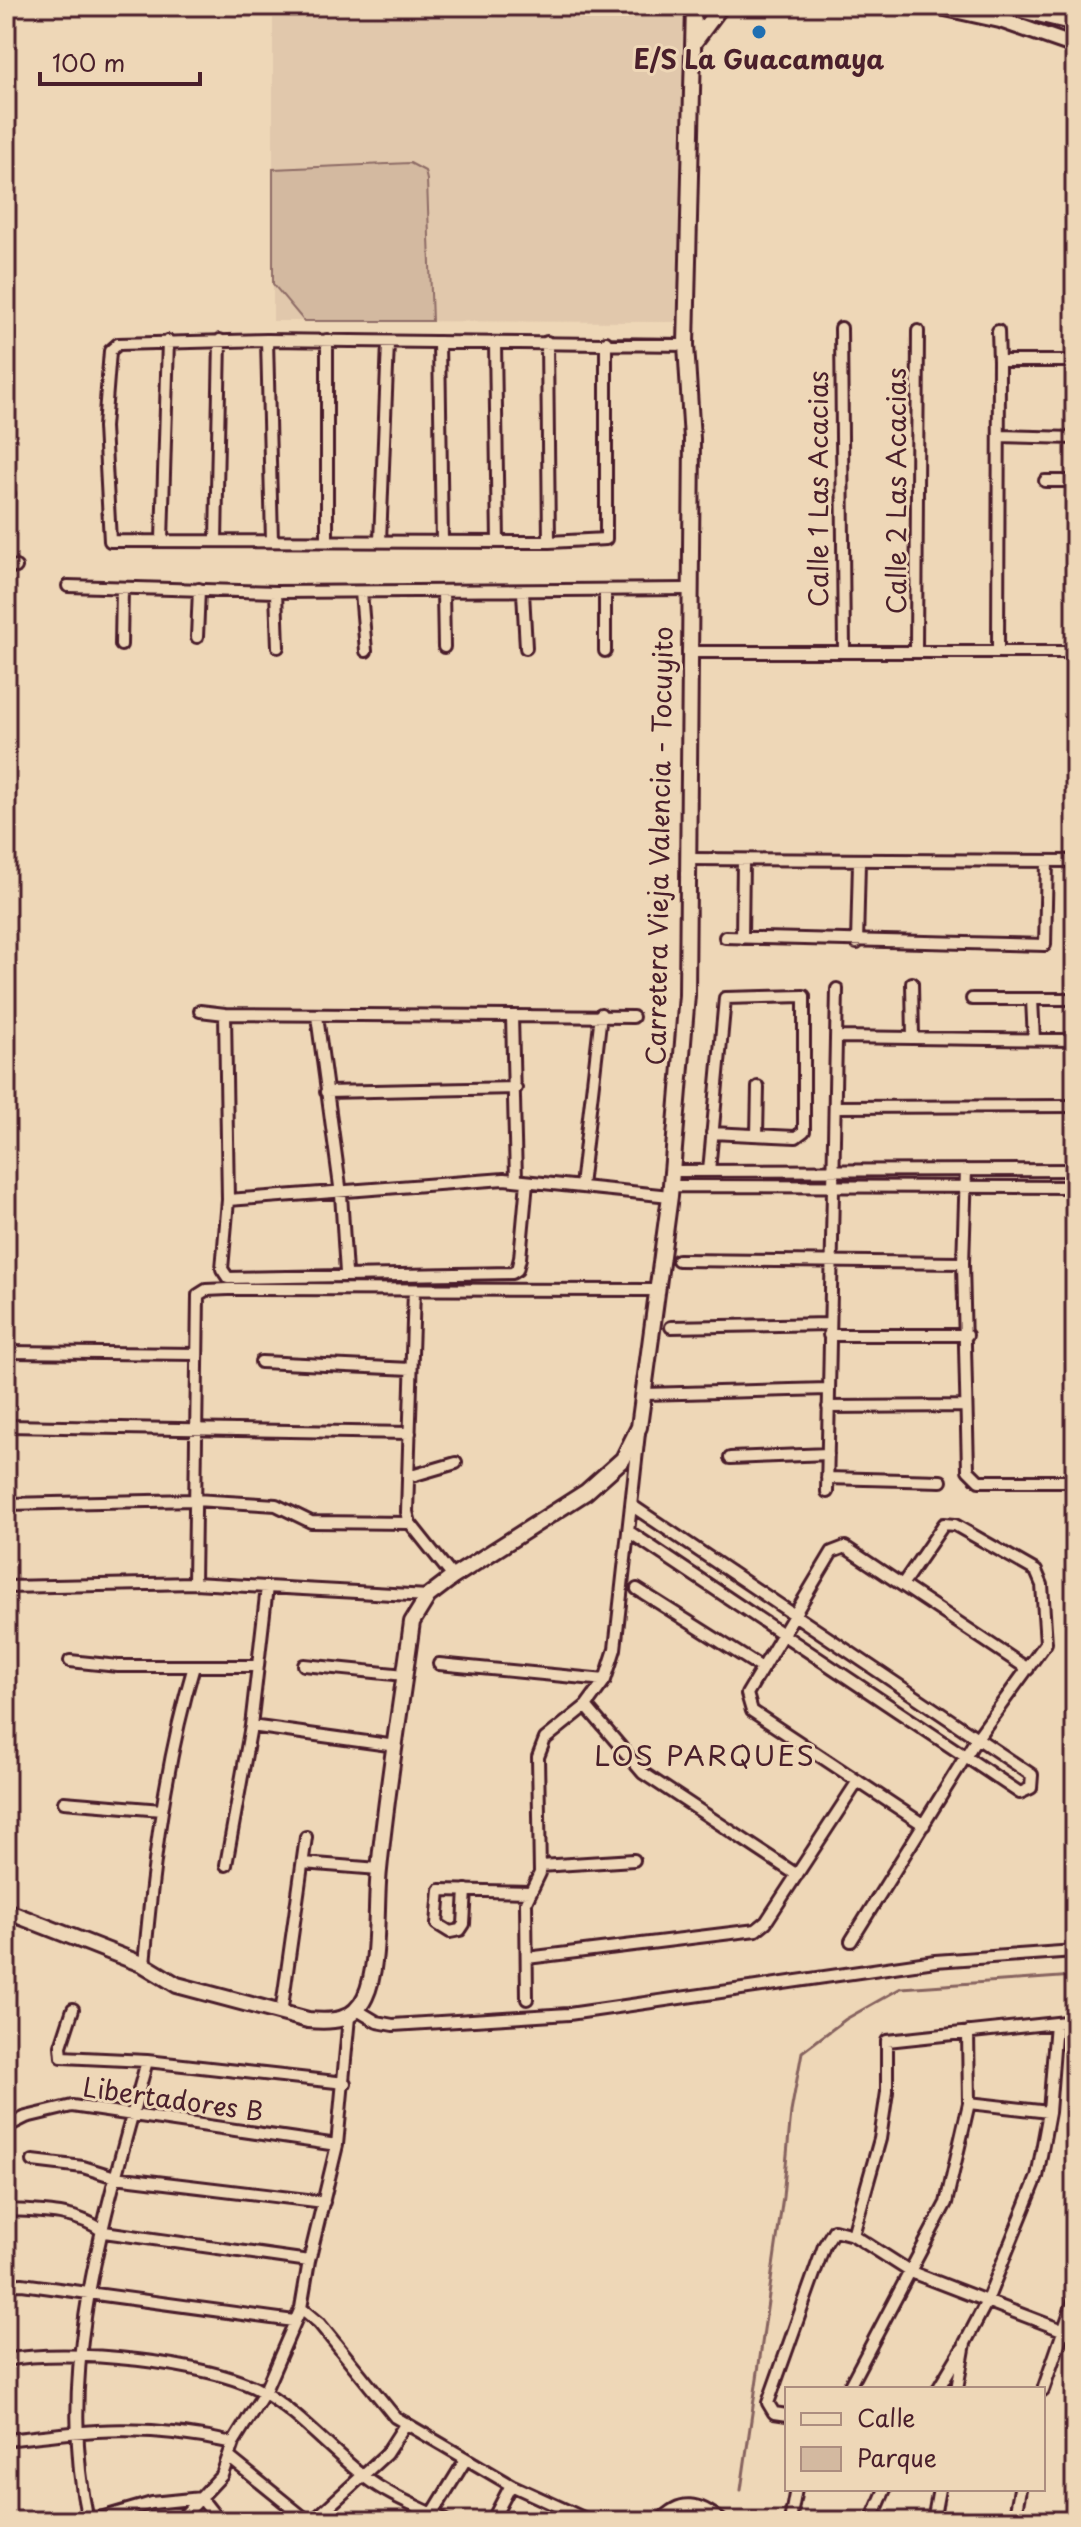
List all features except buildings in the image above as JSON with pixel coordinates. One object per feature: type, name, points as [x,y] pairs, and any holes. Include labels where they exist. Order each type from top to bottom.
[{"type":"street","name":"Carretera Vieja Valencia - Tocuyito","points":[[353,2014],[366,1996],[371,1973],[379,1869],[412,1622],[428,1596],[586,1492],[623,1459],[639,1427],[645,1394],[671,1184],[687,995],[688,589],[692,439],[686,345],[694,6]]},
{"type":"street","points":[[694,44],[721,6]]},
{"type":"street","points":[[936,6],[1000,20],[1075,46]]},
{"type":"street","points":[[1005,6],[1075,23]]},
{"type":"street","name":"Calle 1 Las Acacias","points":[[841,328],[844,651]]},
{"type":"street","name":"Calle 2 Las Acacias","points":[[916,650],[918,331]]},
{"type":"street","points":[[998,331],[998,652]]},
{"type":"street","points":[[216,541],[220,340]]},
{"type":"street","points":[[267,340],[272,541]]},
{"type":"street","points":[[606,342],[606,539],[549,542],[110,541],[104,427],[110,351],[118,344],[327,340],[388,343],[606,342],[686,345]]},
{"type":"street","points":[[327,340],[327,541]]},
{"type":"street","points":[[162,540],[168,341]]},
{"type":"street","points":[[439,342],[442,542]]},
{"type":"street","points":[[547,342],[549,542]]},
{"type":"street","points":[[380,541],[388,343]]},
{"type":"street","points":[[495,343],[498,542]]},
{"type":"street","points":[[999,361],[1075,361]]},
{"type":"street","points":[[999,436],[1075,438]]},
{"type":"street","points":[[1045,481],[1075,481]]},
{"type":"street","points":[[68,586],[276,592],[688,589]]},
{"type":"street","points":[[121,645],[122,588]]},
{"type":"street","points":[[197,637],[199,589]]},
{"type":"street","points":[[443,591],[444,647]]},
{"type":"street","points":[[276,592],[278,647]]},
{"type":"street","points":[[361,592],[366,651]]},
{"type":"street","points":[[523,592],[526,648]]},
{"type":"street","points":[[605,592],[605,651]]},
{"type":"street","points":[[688,652],[1075,652]]},
{"type":"street","points":[[689,859],[1075,861]]},
{"type":"street","points":[[742,938],[743,861]]},
{"type":"street","points":[[857,943],[859,862]]},
{"type":"street","points":[[725,937],[857,943],[1045,945],[1047,862]]},
{"type":"street","points":[[912,983],[913,1038]]},
{"type":"street","points":[[827,1492],[837,989]]},
{"type":"street","points":[[709,1171],[712,1133],[726,996],[804,996],[804,1131],[796,1137],[712,1133]]},
{"type":"street","points":[[972,999],[1071,999]]},
{"type":"street","points":[[1032,999],[1034,1040]]},
{"type":"street","points":[[200,1011],[317,1016],[601,1014],[633,1017]]},
{"type":"street","points":[[225,1014],[228,1200],[222,1269],[228,1278],[346,1273],[512,1273],[520,1258],[522,1181],[512,1016]]},
{"type":"street","points":[[581,1186],[601,1014]]},
{"type":"street","points":[[317,1016],[341,1194],[346,1273]]},
{"type":"street","points":[[837,1037],[1075,1040]]},
{"type":"street","points":[[757,1135],[758,1087]]},
{"type":"street","points":[[326,1092],[516,1088]]},
{"type":"street","points":[[835,1107],[1075,1106]]},
{"type":"street","points":[[966,1170],[963,1263],[968,1470],[979,1481],[1075,1481]]},
{"type":"street","points":[[671,1184],[709,1171],[1075,1170]]},
{"type":"street","points":[[228,1200],[522,1181],[581,1186],[1075,1187]]},
{"type":"street","points":[[678,1260],[963,1263]]},
{"type":"street","points":[[194,1583],[198,1295],[206,1290],[656,1290]]},
{"type":"street","points":[[414,1290],[408,1477],[410,1523],[453,1577]]},
{"type":"street","points":[[671,1327],[967,1335]]},
{"type":"street","points":[[6,1352],[197,1354]]},
{"type":"street","points":[[261,1362],[411,1369]]},
{"type":"street","points":[[645,1394],[828,1389]]},
{"type":"street","points":[[828,1407],[966,1406]]},
{"type":"street","points":[[6,1426],[196,1426],[410,1433]]},
{"type":"street","points":[[527,1999],[526,1902],[540,1866],[538,1757],[545,1739],[586,1706],[605,1680],[615,1649],[639,1427]]},
{"type":"street","points":[[730,1458],[828,1454]]},
{"type":"street","points":[[408,1477],[456,1463]]},
{"type":"street","points":[[827,1478],[941,1481]]},
{"type":"street","points":[[6,1504],[195,1500],[276,1505],[311,1522],[410,1523]]},
{"type":"street","points":[[628,1531],[1020,1793],[1031,1788],[1032,1775],[631,1505]]},
{"type":"street","points":[[851,1941],[977,1738],[1046,1643],[1042,1585],[1036,1571],[948,1523],[944,1524],[902,1585]]},
{"type":"street","points":[[924,1825],[752,1711],[747,1694],[838,1548],[845,1547],[1028,1669]]},
{"type":"street","points":[[6,1587],[194,1583],[428,1596]]},
{"type":"street","points":[[226,1865],[251,1726],[267,1587]]},
{"type":"street","points":[[637,1589],[762,1668]]},
{"type":"street","points":[[70,1661],[118,1666],[257,1666]]},
{"type":"street","points":[[439,1664],[605,1680]]},
{"type":"street","points":[[304,1665],[405,1675]]},
{"type":"street","points":[[144,1965],[162,1810],[181,1712],[194,1666]]},
{"type":"street","points":[[586,1706],[643,1773],[797,1875]]},
{"type":"street","points":[[251,1726],[396,1746]]},
{"type":"street","points":[[527,1958],[756,1930],[766,1922],[858,1781]]},
{"type":"street","points":[[64,1802],[162,1810]]},
{"type":"street","points":[[281,2014],[306,1837]]},
{"type":"street","points":[[540,1866],[634,1860]]},
{"type":"street","points":[[303,1863],[379,1869]]},
{"type":"street","points":[[466,1890],[531,1892]]},
{"type":"street","points":[[6,1911],[144,1965],[177,1985],[281,2014],[331,2021],[353,2014],[393,2025],[511,2020],[935,1961],[1075,1951]]},
{"type":"street","points":[[73,2009],[61,2046],[62,2057],[147,2061],[345,2083]]},
{"type":"street","points":[[179,2521],[222,2475],[233,2443],[264,2393],[301,2308],[337,2145],[353,2014]]},
{"type":"street","points":[[853,2235],[880,2139],[887,2092],[887,2041],[1075,2021]]},
{"type":"street","points":[[939,2387],[986,2303],[1037,2177],[1049,2112],[1056,2023]]},
{"type":"street","points":[[849,2387],[854,2371],[911,2272],[946,2203],[969,2103],[968,2032]]},
{"type":"street","points":[[147,2061],[115,2177],[78,2357],[78,2431],[89,2521],[152,2503],[201,2498]]},
{"type":"street","points":[[969,2103],[1049,2112]]},
{"type":"street","name":"Libertadores B","points":[[6,2127],[26,2117],[72,2106],[337,2145]]},
{"type":"street","points":[[33,2161],[83,2167],[115,2177],[324,2202]]},
{"type":"street","points":[[6,2210],[66,2215],[94,2223],[104,2232],[309,2261]]},
{"type":"street","points":[[785,2415],[774,2413],[768,2403],[824,2246],[834,2230],[853,2235],[911,2272],[1075,2335]]},
{"type":"street","points":[[6,2285],[294,2321]]},
{"type":"street","points":[[1044,2387],[1075,2297]]},
{"type":"street","points":[[301,2308],[319,2323],[395,2417],[511,2485],[590,2521]]},
{"type":"street","points":[[957,2387],[965,2343]]},
{"type":"street","points":[[6,2360],[34,2355],[193,2367],[264,2393],[387,2494],[431,2518],[447,2521]]},
{"type":"street","points":[[230,2458],[310,2521],[364,2477],[386,2454],[406,2423]]},
{"type":"street","points":[[6,2440],[122,2427],[182,2431],[233,2443]]},
{"type":"street","points":[[431,2518],[466,2459]]},
{"type":"street","points":[[492,2521],[511,2485]]},
{"type":"street","points":[[790,2521],[796,2491]]},
{"type":"street","points":[[871,2521],[884,2491]]},
{"type":"street","points":[[933,2521],[939,2491]]},
{"type":"street","points":[[1014,2521],[1020,2491]]},
{"type":"street","points":[[201,2498],[219,2521]]},
{"type":"street","points":[[660,2521],[671,2508],[687,2503],[702,2508],[722,2521]]},
{"type":"shaded area","points":[[683,17],[680,322],[273,321],[273,18]]},
{"type":"green space","points":[[410,163],[425,171],[427,180],[432,321],[304,321],[273,284],[273,169]]},
{"type":"waterway","points":[[741,2490],[783,2197],[791,2112],[802,2052],[846,2019],[901,1988],[1075,1976]]},
{"type":"place","name":"E/S La Guacamaya","points":[[759,32]]},
{"type":"district","name":"LOS PARQUES","points":[[705,1756]]}]
